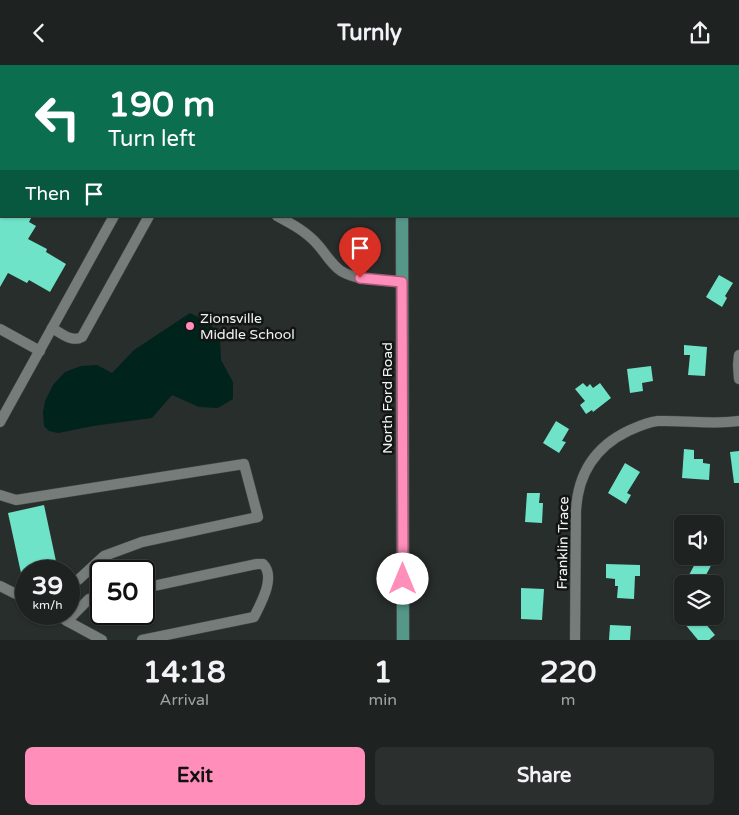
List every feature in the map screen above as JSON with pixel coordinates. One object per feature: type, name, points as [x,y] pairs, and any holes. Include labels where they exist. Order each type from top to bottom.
[{"type":"main road","name":"North Ford Road","points":[[402,217],[403,640]]},
{"type":"street","points":[[0,422],[113,217]]},
{"type":"street","points":[[52,328],[74,340],[82,337],[148,217]]},
{"type":"street","points":[[279,217],[304,231],[319,245],[328,259],[342,271],[360,278],[402,282]]},
{"type":"street","points":[[0,329],[40,351]]},
{"type":"street","points":[[739,355],[739,379]]},
{"type":"street","name":"Franklin Trace","points":[[576,640],[576,495],[587,468],[594,457],[611,440],[621,434],[656,421],[715,423],[739,421]]},
{"type":"street","points":[[0,496],[16,500],[244,464],[258,517],[142,542],[104,556],[80,578]]},
{"type":"street","points":[[142,640],[254,617],[263,599],[268,575],[267,568],[263,564],[257,564],[155,586]]},
{"type":"street","points":[[0,585],[15,593]]},
{"type":"street","points":[[80,608],[90,599]]},
{"type":"street","points":[[74,625],[102,640]]},
{"type":"shaded area","points":[[190,313],[210,323],[220,338],[221,360],[233,382],[233,399],[218,408],[199,407],[172,395],[152,418],[58,433],[49,431],[44,426],[43,412],[45,401],[53,385],[65,372],[81,366],[97,365],[112,373],[134,350]]},
{"type":"building","points":[[0,217],[32,217],[29,222],[36,226],[28,239],[47,249],[46,252],[66,264],[50,292],[29,280],[27,283],[8,273],[0,287]]},
{"type":"building","points":[[719,275],[733,283],[725,296],[727,298],[722,307],[706,297]]},
{"type":"building","points":[[684,345],[707,347],[705,376],[688,375],[690,355],[684,355]]},
{"type":"building","points":[[651,366],[653,381],[642,383],[643,391],[630,393],[627,369]]},
{"type":"building","points":[[583,383],[587,387],[590,384],[593,388],[600,383],[611,398],[593,412],[592,410],[586,414],[580,405],[585,401],[575,389]]},
{"type":"building","points":[[556,421],[569,429],[562,441],[566,442],[559,453],[543,443]]},
{"type":"building","points":[[684,449],[694,450],[694,459],[703,459],[703,463],[710,464],[709,480],[682,478]]},
{"type":"building","points":[[739,451],[739,483],[734,483],[730,452]]},
{"type":"building","points":[[625,463],[640,472],[627,493],[631,495],[626,504],[608,493]]},
{"type":"building","points":[[527,493],[540,493],[539,503],[543,503],[542,523],[525,522]]},
{"type":"building","points":[[44,505],[56,560],[18,560],[8,513]]},
{"type":"building","points":[[606,564],[640,565],[640,576],[635,576],[634,599],[617,598],[618,586],[615,586],[615,579],[606,578]]},
{"type":"building","points":[[694,565],[711,565],[706,575],[689,575]]},
{"type":"building","points":[[521,588],[544,589],[542,620],[521,619]]},
{"type":"building","points":[[610,625],[631,626],[630,640],[609,640]]},
{"type":"building","points":[[686,625],[707,625],[715,635],[709,640],[698,640]]},
{"type":"place","name":"Zionsville Middle School","points":[[190,326]]},
{"type":"route","points":[[360,278],[402,282],[403,579]]}]
